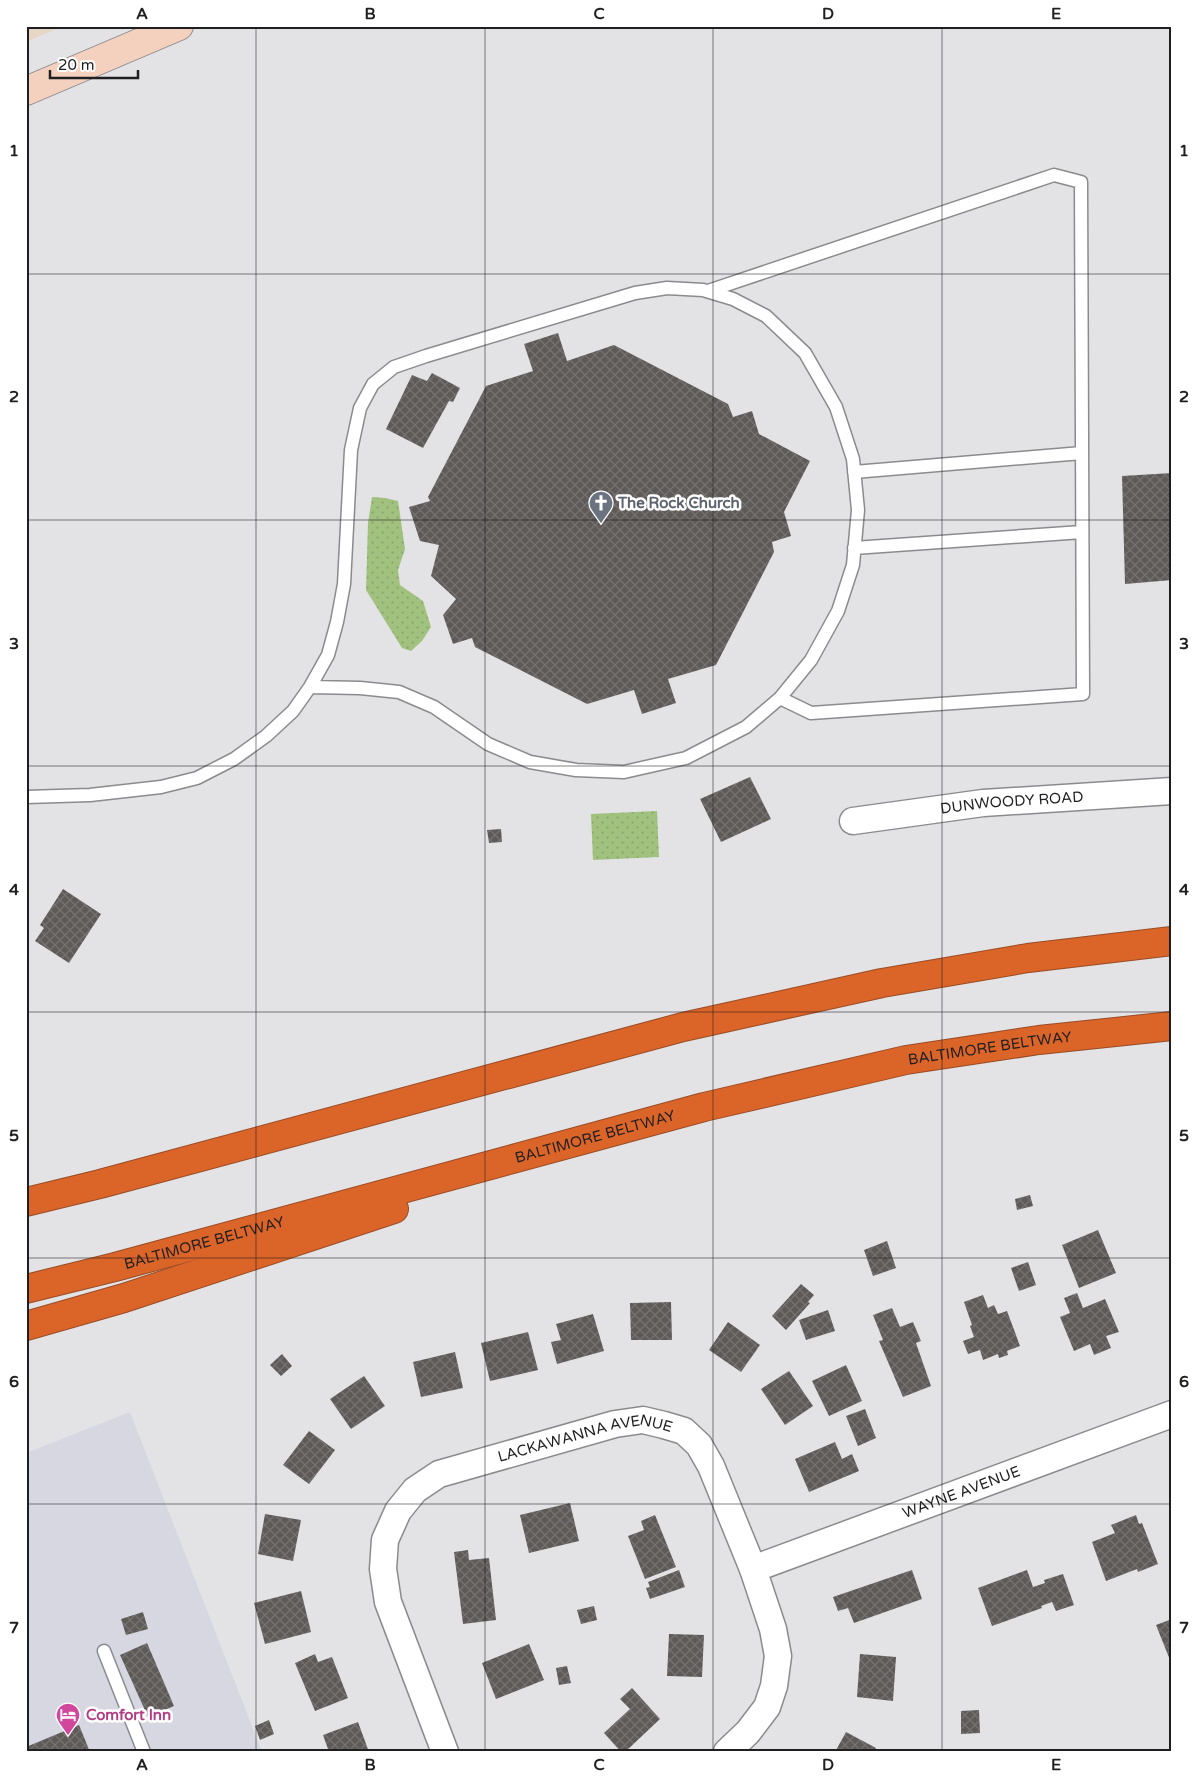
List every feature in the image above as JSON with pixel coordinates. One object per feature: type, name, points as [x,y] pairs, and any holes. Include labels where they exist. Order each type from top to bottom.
[{"type":"highway","points":[[26,1202],[100,1184],[684,1027],[882,983],[1028,958],[1172,942]]},
{"type":"highway","name":"BALTIMORE BELTWAY","points":[[26,1289],[144,1259],[704,1107],[906,1060],[1039,1040],[1172,1026]]},
{"type":"highway","points":[[26,1326],[124,1298],[704,1107]]},
{"type":"main road","points":[[26,91],[179,26]]},
{"type":"street","name":"DUNWOODY ROAD","points":[[853,821],[983,803],[1172,792]]},
{"type":"street","name":"WAYNE AVENUE","points":[[753,1569],[1172,1414]]},
{"type":"street","name":"LACKAWANNA AVENUE","points":[[445,1752],[388,1602],[383,1569],[385,1540],[398,1512],[415,1490],[440,1474],[615,1424],[643,1420],[684,1430],[699,1445],[711,1466],[753,1569],[773,1629],[778,1656],[774,1686],[767,1707],[748,1732],[727,1752]]},
{"type":"lane","points":[[708,291],[1054,175],[1081,182],[1083,694],[811,713],[780,698]]},
{"type":"lane","points":[[26,797],[90,795],[161,787],[197,778],[234,759],[266,736],[293,711],[310,687],[328,655],[337,622],[344,584],[351,450],[360,408],[373,384],[394,367],[418,358],[635,293],[667,288],[708,291],[733,299],[766,316],[804,353],[836,407],[853,459],[858,510],[853,565],[838,611],[811,660],[780,698],[746,727],[686,758],[624,772],[576,770],[530,762],[488,744],[434,707],[399,692],[360,688],[310,687]]},
{"type":"lane","points":[[854,472],[1082,453]]},
{"type":"lane","points":[[854,548],[1082,532]]},
{"type":"lane","points":[[104,1651],[144,1752]]},
{"type":"shaded area","points":[[26,26],[63,26],[26,42]]},
{"type":"shaded area","points":[[130,1412],[262,1752],[26,1752],[26,1453]]},
{"type":"green space","points":[[372,497],[398,501],[405,549],[398,570],[400,585],[423,601],[431,627],[422,641],[411,651],[402,648],[366,590],[368,523]]},
{"type":"green space","points":[[657,811],[659,857],[593,860],[591,814]]},
{"type":"building","name":"The Rock Church","points":[[558,333],[567,361],[614,345],[728,404],[733,417],[752,411],[759,434],[810,461],[784,512],[791,536],[772,542],[774,552],[716,665],[668,679],[676,703],[642,714],[634,690],[587,704],[475,647],[472,638],[453,644],[443,615],[456,599],[431,576],[439,545],[420,541],[409,507],[430,501],[428,497],[486,386],[533,371],[524,344]]},
{"type":"building","points":[[432,373],[460,388],[453,402],[449,401],[423,448],[386,429],[412,375],[427,381]]},
{"type":"building","points":[[1172,473],[1172,580],[1125,584],[1122,476]]},
{"type":"building","points":[[750,777],[771,819],[721,842],[700,799]]},
{"type":"building","points":[[501,829],[502,842],[489,843],[487,830]]},
{"type":"building","points":[[63,889],[101,914],[69,963],[35,941],[44,928],[40,925]]},
{"type":"building","points":[[1030,1195],[1033,1206],[1017,1210],[1015,1199]]},
{"type":"building","points":[[1098,1230],[1116,1273],[1079,1288],[1062,1245]]},
{"type":"building","points":[[887,1241],[896,1268],[873,1276],[864,1250]]},
{"type":"building","points":[[1028,1262],[1036,1285],[1019,1291],[1011,1268]]},
{"type":"building","points":[[801,1284],[814,1295],[808,1302],[810,1303],[786,1330],[772,1316]]},
{"type":"building","points":[[1077,1293],[1083,1308],[1105,1299],[1119,1332],[1106,1336],[1111,1348],[1094,1355],[1090,1344],[1074,1351],[1060,1317],[1070,1313],[1064,1298]]},
{"type":"building","points":[[983,1295],[988,1308],[994,1305],[998,1314],[1007,1311],[1020,1346],[1007,1351],[1008,1355],[999,1358],[998,1354],[983,1360],[980,1350],[968,1354],[963,1341],[974,1337],[964,1302]]},
{"type":"building","points":[[671,1302],[672,1340],[631,1340],[630,1303]]},
{"type":"building","points":[[892,1308],[900,1327],[913,1322],[921,1341],[916,1343],[931,1386],[903,1397],[879,1341],[883,1340],[873,1315]]},
{"type":"building","points":[[828,1310],[835,1331],[806,1340],[799,1320]]},
{"type":"building","points":[[593,1314],[604,1351],[557,1364],[551,1342],[561,1340],[556,1324]]},
{"type":"building","points":[[728,1322],[760,1345],[741,1372],[709,1350]]},
{"type":"building","points":[[528,1332],[538,1370],[490,1381],[481,1343]]},
{"type":"building","points":[[455,1352],[463,1388],[421,1397],[413,1362]]},
{"type":"building","points":[[282,1354],[292,1366],[281,1376],[270,1365]]},
{"type":"building","points":[[846,1365],[862,1401],[829,1416],[812,1381]]},
{"type":"building","points":[[789,1371],[813,1406],[785,1425],[761,1389]]},
{"type":"building","points":[[364,1376],[385,1406],[351,1429],[330,1399]]},
{"type":"building","points":[[865,1409],[876,1438],[858,1446],[846,1416]]},
{"type":"building","points":[[309,1431],[335,1450],[309,1484],[283,1465]]},
{"type":"building","points":[[835,1442],[842,1459],[852,1454],[859,1471],[809,1492],[795,1459]]},
{"type":"building","points":[[570,1503],[579,1541],[529,1553],[520,1515]]},
{"type":"building","points":[[265,1514],[301,1520],[293,1561],[258,1554]]},
{"type":"building","points":[[655,1515],[676,1567],[645,1579],[628,1536],[644,1530],[641,1521]]},
{"type":"building","points":[[1136,1515],[1139,1524],[1142,1523],[1158,1564],[1138,1572],[1137,1569],[1106,1581],[1092,1542],[1115,1533],[1111,1525]]},
{"type":"building","points":[[468,1550],[469,1560],[489,1558],[496,1620],[463,1624],[454,1552]]},
{"type":"building","points":[[679,1570],[685,1587],[650,1599],[646,1588],[650,1587],[648,1582]]},
{"type":"building","points":[[912,1570],[922,1599],[854,1623],[848,1608],[838,1611],[833,1597]]},
{"type":"building","points":[[1027,1570],[1033,1587],[1045,1583],[1044,1580],[1063,1574],[1074,1605],[1056,1611],[1052,1602],[1041,1606],[1042,1608],[992,1626],[978,1588]]},
{"type":"building","points":[[301,1591],[311,1632],[265,1644],[254,1603]]},
{"type":"building","points":[[594,1606],[597,1620],[581,1624],[577,1610]]},
{"type":"building","points":[[143,1612],[148,1629],[126,1635],[121,1619]]},
{"type":"building","points":[[1172,1619],[1172,1665],[1156,1625]]},
{"type":"building","points":[[669,1634],[704,1635],[702,1677],[667,1676]]},
{"type":"building","points":[[147,1643],[174,1706],[148,1717],[120,1655]]},
{"type":"building","points":[[529,1644],[544,1680],[496,1699],[482,1663]]},
{"type":"building","points":[[315,1654],[318,1662],[332,1657],[348,1698],[315,1711],[295,1663]]},
{"type":"building","points":[[860,1654],[896,1657],[893,1701],[857,1697]]},
{"type":"building","points":[[567,1666],[571,1683],[559,1685],[556,1668]]},
{"type":"building","points":[[632,1688],[660,1719],[625,1752],[621,1752],[604,1733],[630,1709],[620,1699]]},
{"type":"building","points":[[979,1710],[980,1733],[961,1734],[961,1711]]},
{"type":"building","points":[[269,1720],[274,1734],[260,1740],[255,1726]]},
{"type":"building","points":[[358,1722],[369,1752],[329,1752],[323,1735]]},
{"type":"building","name":"Comfort Inn","points":[[79,1725],[90,1752],[26,1752],[26,1747]]},
{"type":"building","points":[[846,1732],[876,1748],[874,1752],[835,1752]]},
{"type":"place","name":"The Rock Church","points":[[601,524]]},
{"type":"place","name":"Comfort Inn","points":[[68,1736]]}]
